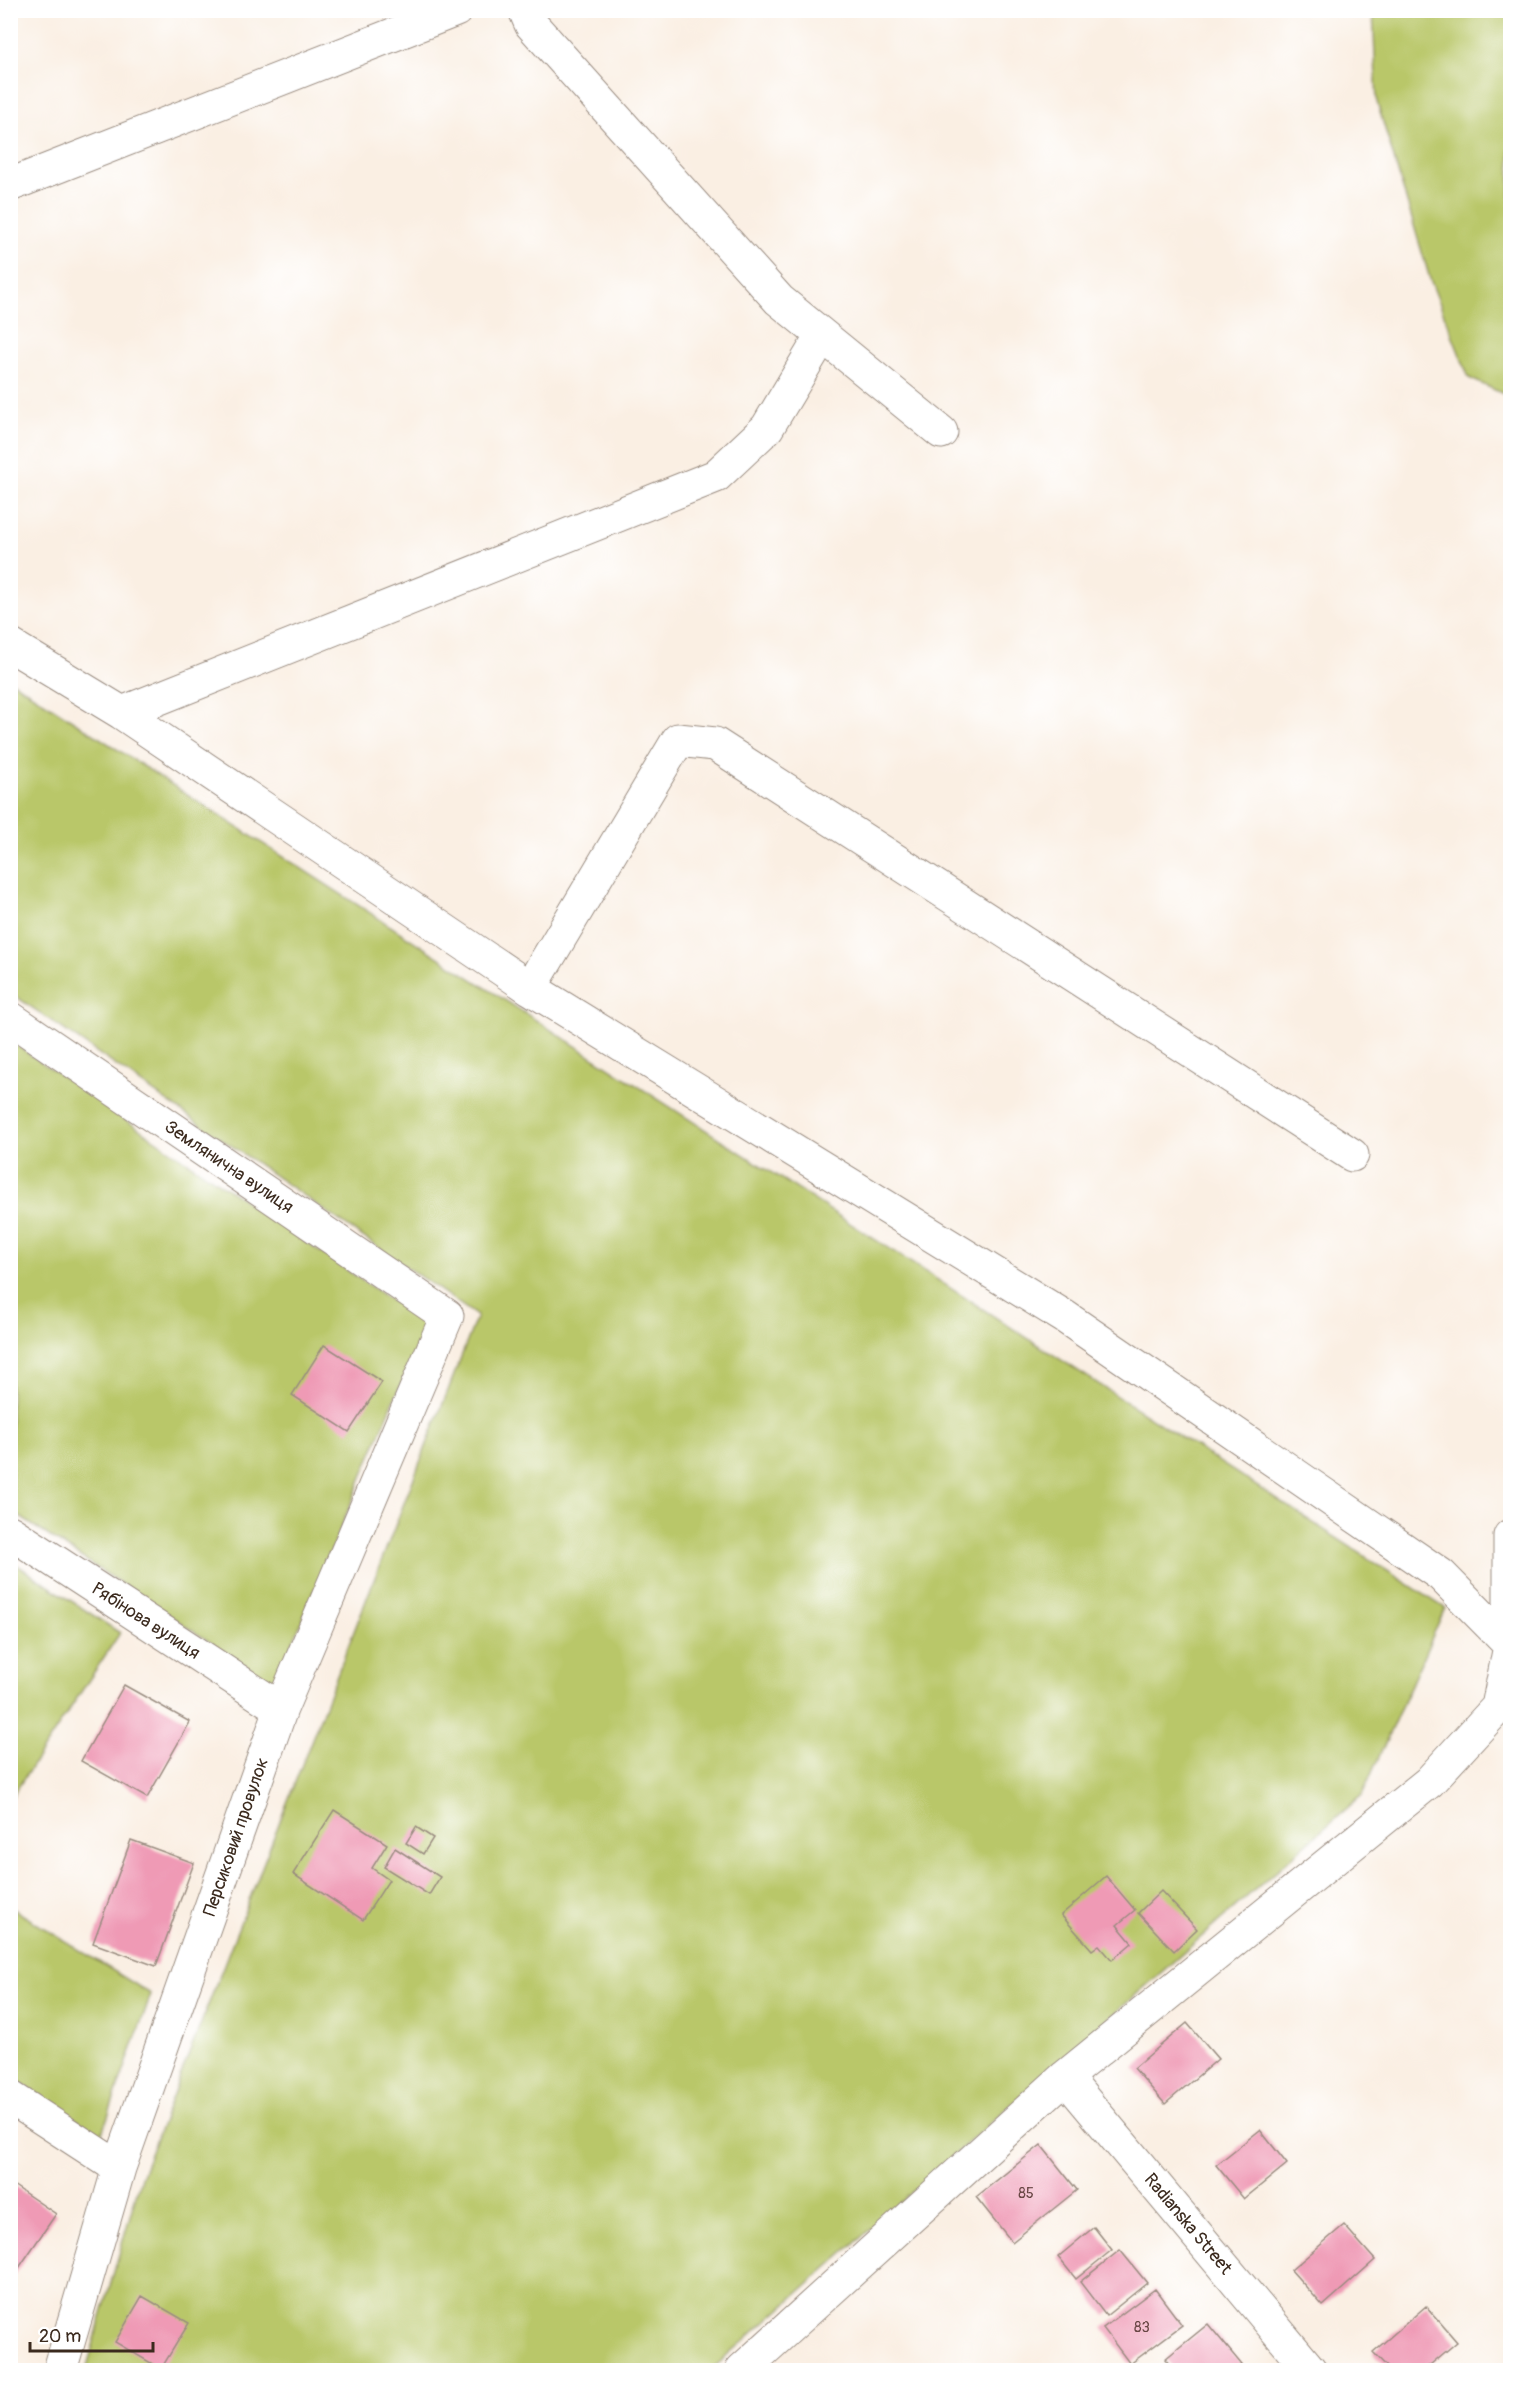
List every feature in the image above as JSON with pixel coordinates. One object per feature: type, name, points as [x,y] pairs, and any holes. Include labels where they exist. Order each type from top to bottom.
[{"type":"street","points":[[10,185],[456,10]]},
{"type":"street","points":[[525,10],[531,24],[779,300],[941,432]]},
{"type":"street","points":[[122,714],[717,476],[767,429],[822,336]]},
{"type":"street","points":[[10,645],[122,714],[530,988],[1065,1317],[1440,1575],[1510,1645],[1498,1707],[1429,1782],[1065,2077],[742,2370]]},
{"type":"street","points":[[530,988],[678,740],[715,744],[1352,1155]]},
{"type":"street","name":"Землянична вулиця","points":[[10,1018],[447,1316]]},
{"type":"street","name":"Персиковий провулок","points":[[60,2370],[119,2168],[281,1709],[447,1316]]},
{"type":"street","name":"Рябінова вулиця","points":[[10,1533],[281,1709]]},
{"type":"street","points":[[1510,1536],[1510,1629]]},
{"type":"street","name":"Radianska Street","points":[[1065,2077],[1310,2370]]},
{"type":"street","points":[[10,2097],[119,2168]]},
{"type":"green space","points":[[1373,11],[1510,11],[1510,397],[1469,378],[1430,279],[1377,102]]},
{"type":"green space","points":[[10,680],[1445,1608],[1362,1795],[711,2370],[86,2370],[141,2177],[477,1316],[11,993]]},
{"type":"green space","points":[[10,1041],[426,1324],[275,1685],[11,1511]]},
{"type":"green space","points":[[11,1561],[120,1633],[11,1798]]},
{"type":"green space","points":[[10,1907],[151,1994],[101,2136],[11,2076]]},
{"type":"building","points":[[324,1345],[382,1382],[349,1432],[292,1395]]},
{"type":"building","points":[[124,1685],[190,1722],[147,1798],[81,1761]]},
{"type":"building","points":[[334,1810],[387,1844],[372,1868],[389,1880],[363,1920],[293,1874]]},
{"type":"building","points":[[416,1827],[433,1838],[423,1854],[406,1843]]},
{"type":"building","points":[[131,1840],[194,1863],[156,1966],[93,1943]]},
{"type":"building","points":[[395,1848],[440,1877],[429,1895],[384,1867]]},
{"type":"building","points":[[1106,1876],[1135,1910],[1117,1925],[1132,1943],[1112,1960],[1099,1945],[1092,1950],[1061,1915]]},
{"type":"building","points":[[1161,1891],[1197,1929],[1174,1951],[1138,1913]]},
{"type":"building","points":[[1187,2023],[1218,2059],[1165,2104],[1134,2068]]},
{"type":"building","points":[[1260,2130],[1287,2164],[1244,2199],[1216,2165]]},
{"type":"building","points":[[1041,2145],[1077,2190],[1012,2242],[976,2197]]},
{"type":"building","points":[[10,2183],[56,2214],[14,2275],[10,2273]]},
{"type":"building","points":[[1344,2225],[1375,2260],[1323,2306],[1291,2270]]},
{"type":"building","points":[[1094,2227],[1112,2250],[1076,2279],[1058,2257]]},
{"type":"building","points":[[1120,2250],[1147,2283],[1106,2316],[1080,2282]]},
{"type":"building","points":[[1155,2289],[1182,2325],[1130,2364],[1103,2328]]},
{"type":"building","points":[[142,2296],[189,2323],[161,2369],[115,2342]]},
{"type":"building","points":[[1426,2306],[1457,2342],[1424,2370],[1390,2370],[1373,2352]]},
{"type":"building","points":[[1208,2324],[1242,2365],[1235,2370],[1174,2370],[1165,2359]]}]
